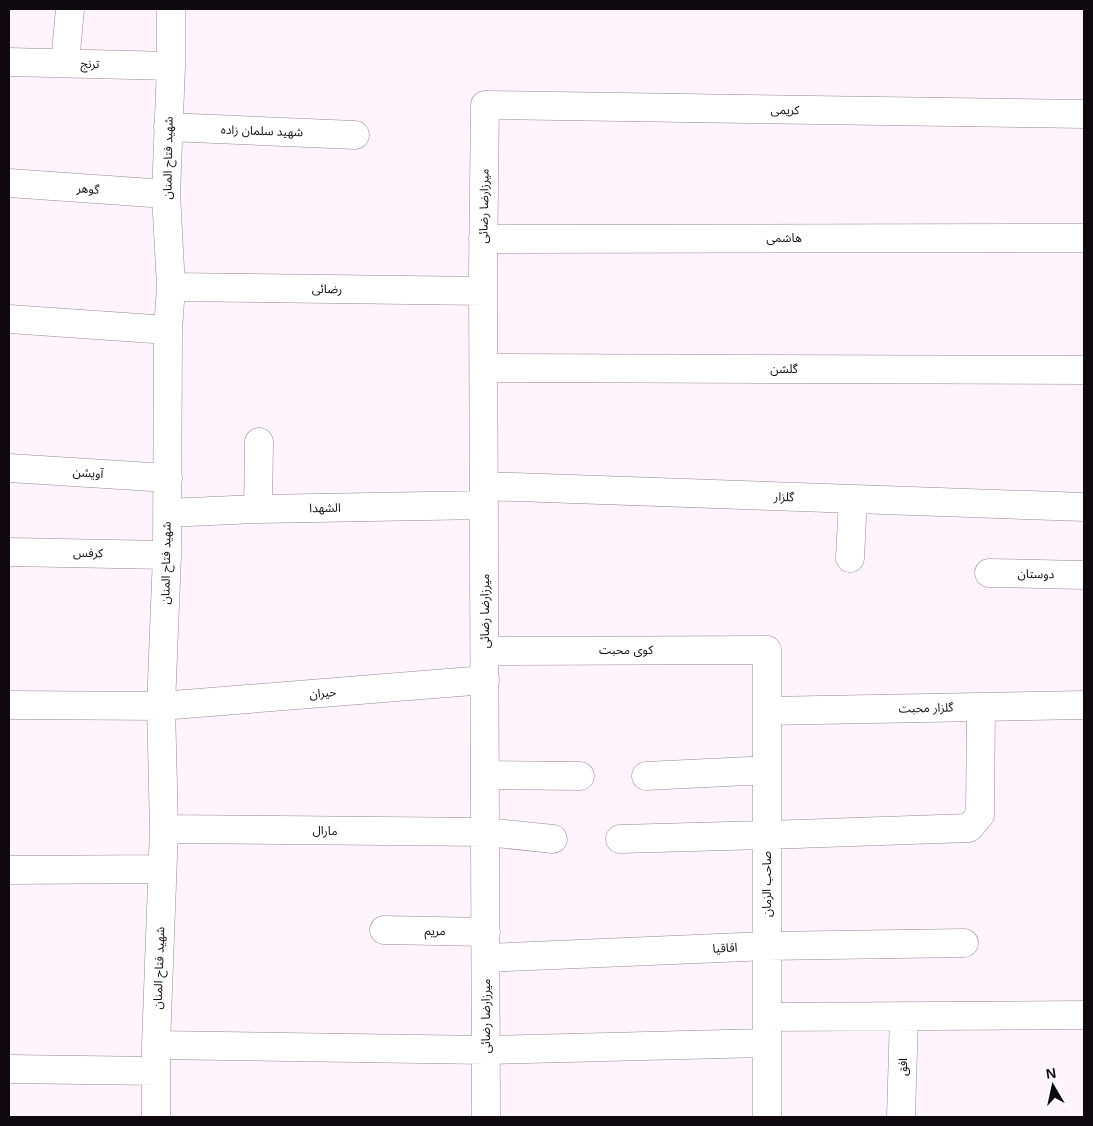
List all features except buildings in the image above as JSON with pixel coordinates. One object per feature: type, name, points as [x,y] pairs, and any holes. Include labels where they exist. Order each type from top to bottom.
[{"type":"street","points":[[64,63],[70,9]]},
{"type":"street","name":"شهید فتاح المنان","points":[[156,1117],[156,1058],[164,829],[161,706],[167,555],[168,330],[170,287],[166,194],[171,66],[171,9]]},
{"type":"street","name":"ترنج","points":[[9,62],[171,66]]},
{"type":"street","name":"کریمی","points":[[485,105],[1084,114]]},
{"type":"street","name":"میرزارضا رضائی","points":[[485,105],[483,291],[486,1117]]},
{"type":"street","name":"شهید سلمان زاده","points":[[168,127],[355,135]]},
{"type":"street","name":"گوهر","points":[[9,183],[166,194]]},
{"type":"street","name":"هاشمی","points":[[484,239],[1084,238]]},
{"type":"street","name":"رضائی","points":[[170,287],[483,291]]},
{"type":"street","points":[[9,319],[168,330]]},
{"type":"street","name":"گلشن","points":[[484,368],[1084,370]]},
{"type":"street","points":[[258,509],[259,442]]},
{"type":"street","name":"آویشن","points":[[9,468],[168,478]]},
{"type":"street","name":"گلزار","points":[[484,496],[853,499],[1084,507]]},
{"type":"street","name":"الشهدا","points":[[167,513],[484,496]]},
{"type":"street","points":[[850,558],[853,499]]},
{"type":"street","name":"کرفس","points":[[9,552],[167,555]]},
{"type":"street","name":"دوستان","points":[[989,572],[1084,575]]},
{"type":"street","name":"کوی محبت","points":[[485,650],[767,650]]},
{"type":"street","name":"صاحب الزمان","points":[[767,650],[767,1117]]},
{"type":"street","name":"حیران","points":[[9,705],[161,706],[485,680]]},
{"type":"street","name":"گلزار محبت","points":[[767,711],[1084,705]]},
{"type":"street","points":[[620,839],[969,828],[980,815],[981,707]]},
{"type":"street","points":[[646,776],[767,770]]},
{"type":"street","points":[[485,775],[580,776]]},
{"type":"street","name":"مارال","points":[[164,829],[486,832],[553,838]]},
{"type":"street","points":[[9,870],[162,869]]},
{"type":"street","name":"مریم","points":[[384,930],[486,945]]},
{"type":"street","name":"اقاقیا","points":[[486,945],[767,946],[964,943]]},
{"type":"street","points":[[9,1069],[156,1058],[486,1050],[767,1030],[904,1016],[1084,1015]]},
{"type":"street","name":"افق","points":[[901,1117],[904,1016]]}]
